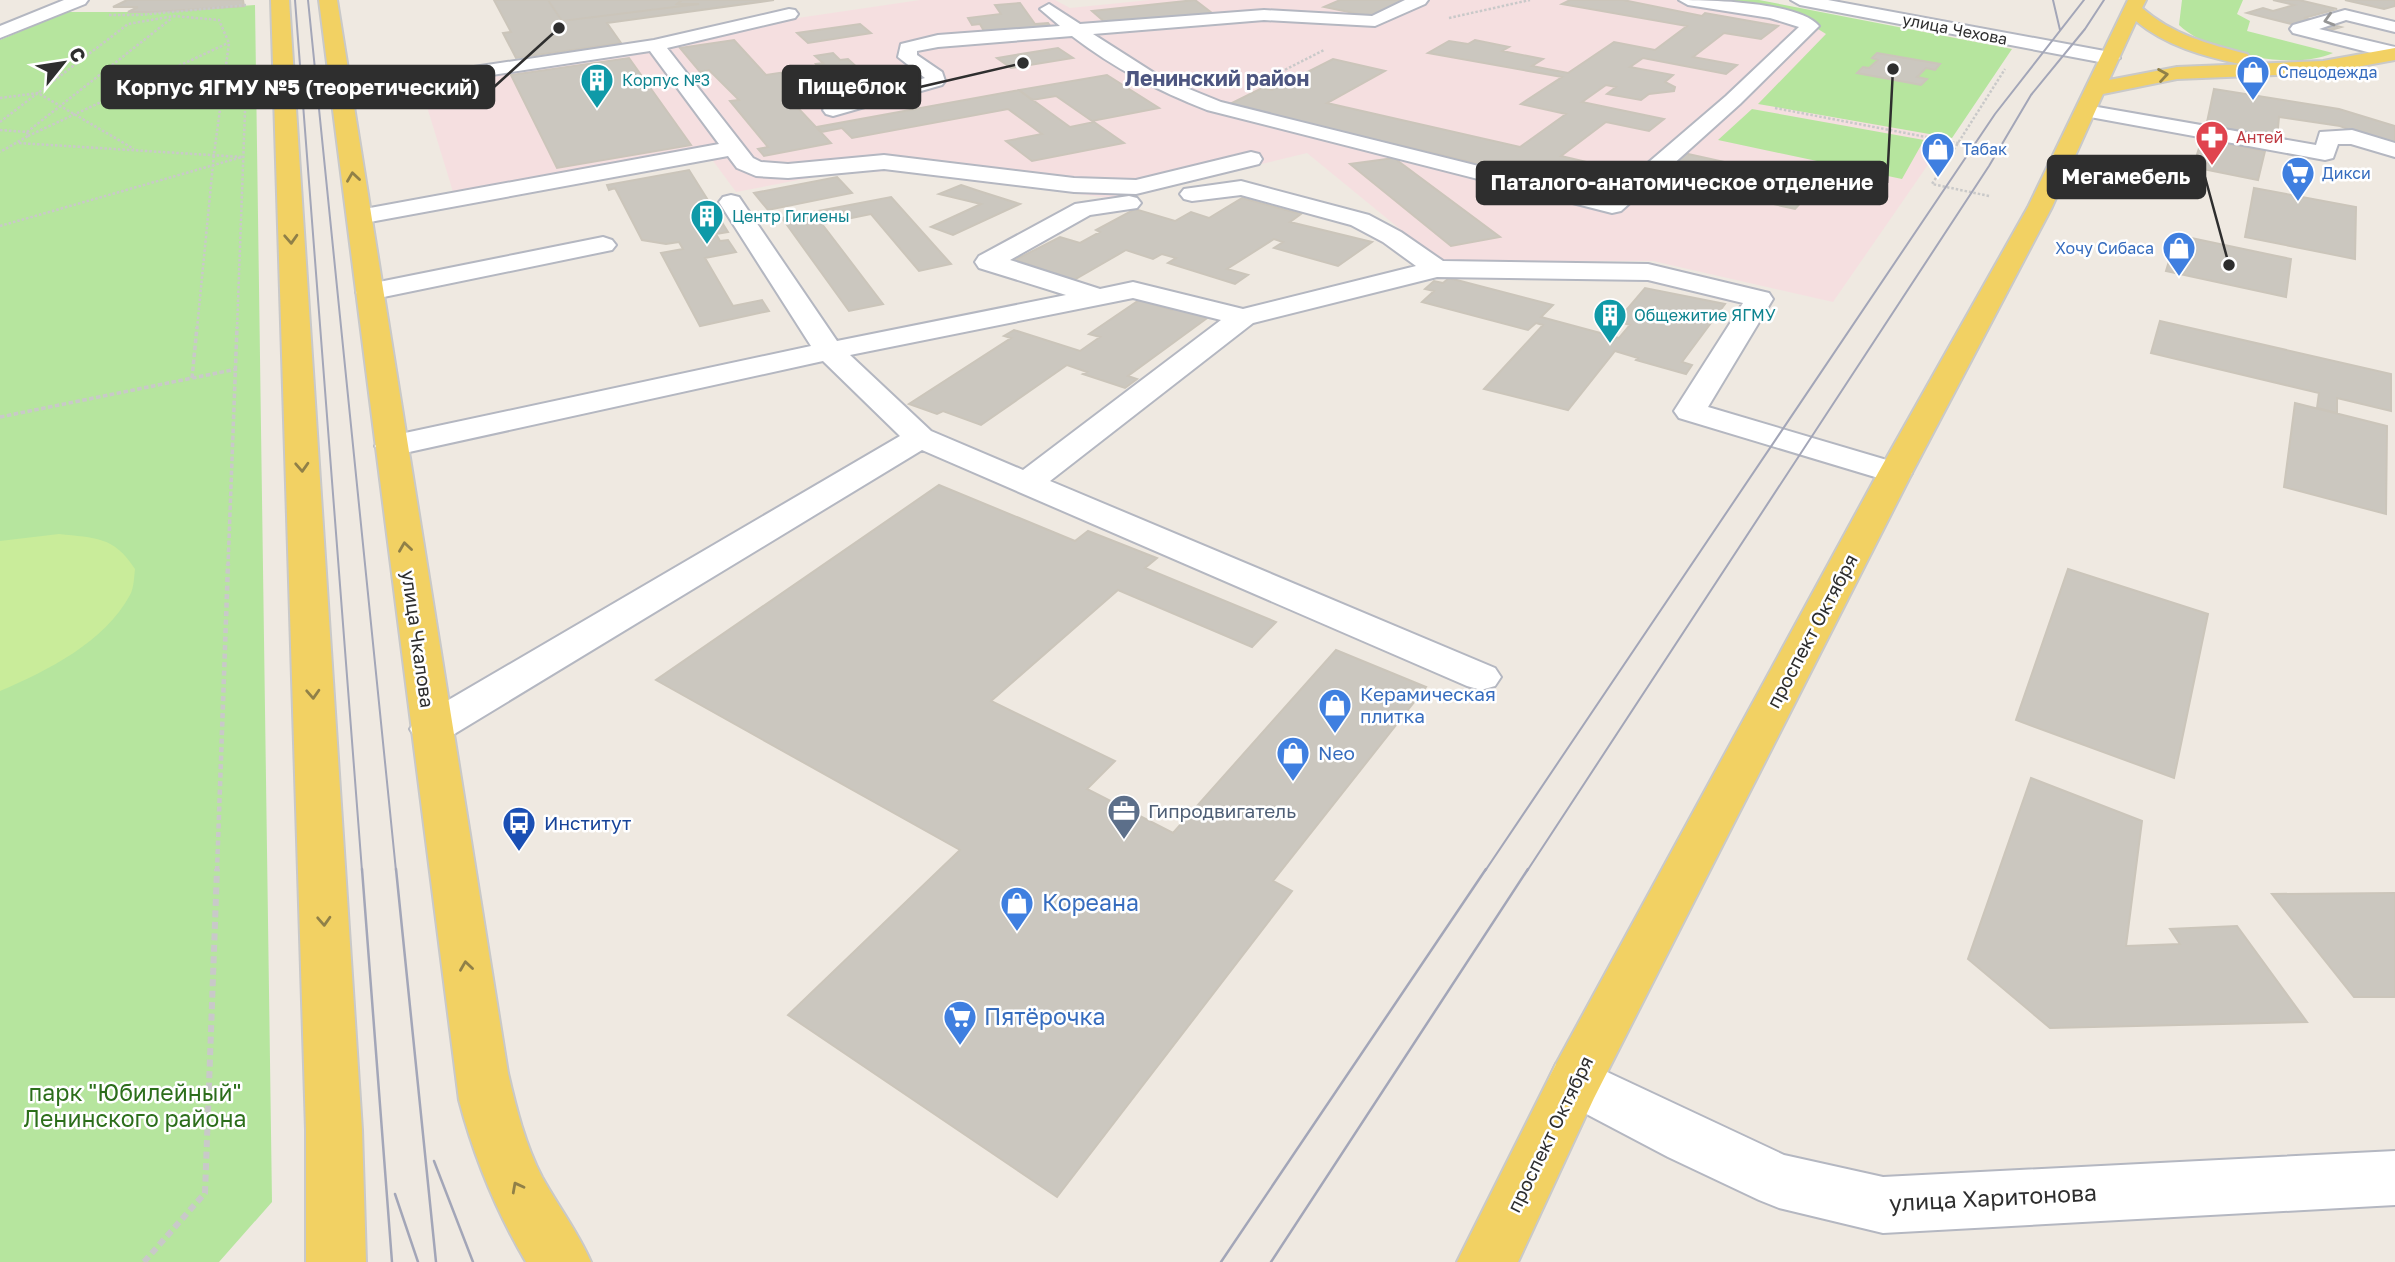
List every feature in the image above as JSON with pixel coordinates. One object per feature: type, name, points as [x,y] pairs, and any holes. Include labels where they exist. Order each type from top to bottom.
[{"type":"main road","name":"улица Чкалова","points":[[328,0],[431,729],[490,1118],[504,1162],[561,1262]]},
{"type":"main road","points":[[265,2],[334,1130],[335,1262]]},
{"type":"main road","points":[[2135,5],[2148,24],[2193,46],[2293,67]]},
{"type":"main road","name":"проспект Октября","points":[[1487,1262],[1575,1081],[1895,473],[2040,207],[2135,5]]},
{"type":"main road","points":[[2091,100],[2177,73],[2351,64],[2395,54]]},
{"type":"street","points":[[0,33],[79,0]]},
{"type":"street","points":[[833,110],[935,81],[935,76],[907,57],[908,48],[938,41],[1264,15],[1375,21],[1419,0]]},
{"type":"street","points":[[1049,9],[1077,31],[1155,82],[1214,106],[1612,206],[1733,100],[1810,26],[1786,17],[1688,0]]},
{"type":"street","name":"улица Чехова","points":[[1800,0],[1853,4],[2110,58]]},
{"type":"street","points":[[0,14],[44,15]]},
{"type":"street","points":[[341,92],[655,45],[706,31],[789,14]]},
{"type":"street","points":[[2395,27],[2345,16],[2299,29],[2395,54]]},
{"type":"street","points":[[655,45],[745,163],[756,169],[788,172],[884,162],[1074,186],[1136,187],[1251,159]]},
{"type":"street","points":[[2091,100],[2325,153],[2351,162]]},
{"type":"street","points":[[2325,153],[2328,136],[2351,137],[2395,150]]},
{"type":"street","points":[[359,217],[734,148]]},
{"type":"street","points":[[1103,298],[988,262],[1084,209],[1241,188],[1360,220],[1392,237],[1437,270]]},
{"type":"street","points":[[731,202],[828,351],[920,438],[1481,677]]},
{"type":"street","points":[[369,292],[603,245]]},
{"type":"street","points":[[1027,484],[1243,317],[1437,270],[1648,272],[1759,299],[1690,411],[1895,473]]},
{"type":"street","points":[[391,446],[828,351],[1133,290],[1243,317]]},
{"type":"street","points":[[431,729],[920,438]]},
{"type":"street","name":"улица Харитонова","points":[[1575,1081],[1688,1139],[1779,1181],[1883,1205],[2395,1178]]},
{"type":"path","points":[[99,15],[179,12],[265,2]]},
{"type":"path","points":[[0,152],[18,143],[60,106],[179,12]]},
{"type":"path","points":[[0,121],[128,24],[174,16],[219,20],[225,28],[229,43],[214,154],[192,378]]},
{"type":"path","points":[[0,130],[27,134],[229,43]]},
{"type":"path","points":[[1214,106],[1334,45]]},
{"type":"path","points":[[0,98],[38,93],[135,149]]},
{"type":"path","points":[[1733,100],[1973,146]]},
{"type":"path","points":[[144,1262],[205,1193],[245,102]]},
{"type":"path","points":[[1957,142],[1933,184],[1989,197]]},
{"type":"path","points":[[18,143],[242,157]]},
{"type":"path","points":[[0,226],[242,157]]},
{"type":"path","points":[[0,417],[237,369]]},
{"type":"shaded area","points":[[920,0],[1055,0],[1070,8],[1150,0],[1754,0],[2008,49],[1833,302],[1653,261],[1439,261],[1307,153],[1118,199],[892,171],[835,173],[736,192],[711,158],[457,205],[417,74]]},
{"type":"green space","points":[[1697,0],[1759,0],[2012,49],[1952,138],[1758,104],[1826,34],[1802,19]]},
{"type":"green space","points":[[2182,0],[2243,0],[2237,14],[2250,21],[2247,31],[2333,53],[2316,58],[2275,60],[2253,57],[2210,44],[2179,25]]},
{"type":"green space","name":"парк \"Юбилейный\" Ленинского района","points":[[255,5],[272,1202],[219,1262],[0,1262],[0,40],[66,12],[155,12]]},
{"type":"green space","points":[[1752,109],[1924,140],[1902,179],[1718,140]]},
{"type":"green space","points":[[59,534],[93,538],[119,550],[135,569],[131,592],[119,612],[90,641],[37,674],[0,691],[0,541]]},
{"type":"building","points":[[127,0],[243,0],[244,6],[155,12],[128,12],[138,7],[113,7]]},
{"type":"building","points":[[494,0],[548,0],[562,21],[699,4],[677,4],[682,0],[774,0],[607,23],[621,43],[516,58],[503,33],[511,32]]},
{"type":"building","points":[[494,0],[774,0],[607,23],[621,43],[516,58],[503,33],[511,32]]},
{"type":"building","points":[[1195,0],[1212,13],[1108,25],[1092,11]]},
{"type":"building","points":[[1340,0],[1407,0],[1373,17],[1324,7]]},
{"type":"building","points":[[1570,0],[1623,0],[1702,16],[1705,13],[1778,26],[1761,39],[1724,33],[1693,57],[1737,65],[1726,74],[1643,58],[1630,67],[1673,75],[1665,82],[1675,87],[1674,91],[1649,94],[1641,100],[1607,94],[1616,87],[1606,85],[1582,102],[1664,119],[1649,131],[1606,122],[1561,156],[1608,167],[1581,188],[1228,105],[1262,88],[1272,90],[1333,59],[1385,71],[1327,103],[1520,147],[1566,114],[1521,104],[1562,77],[1428,53],[1449,41],[1468,44],[1475,40],[1509,47],[1502,51],[1543,59],[1532,66],[1568,73],[1614,42],[1655,50],[1687,26],[1562,4]]},
{"type":"building","points":[[2273,0],[2299,0],[2337,9],[2304,18],[2341,27],[2324,32],[2247,13],[2263,8],[2273,11],[2294,5]]},
{"type":"building","points":[[2345,0],[2395,0],[2395,6],[2384,9]]},
{"type":"building","points":[[1020,3],[1035,24],[1048,23],[1051,27],[985,33],[980,24],[972,25],[968,18],[1001,14],[995,5]]},
{"type":"building","points":[[860,24],[871,33],[808,43],[797,33]]},
{"type":"building","points":[[734,40],[766,75],[819,67],[816,64],[823,63],[815,56],[833,53],[840,60],[848,59],[872,81],[783,92],[831,143],[764,156],[758,149],[768,147],[730,101],[739,100],[709,70],[700,72],[680,48]]},
{"type":"building","points":[[1058,48],[1073,58],[1011,68],[997,58]]},
{"type":"building","points":[[1877,53],[1940,64],[1935,70],[1926,68],[1917,77],[1927,79],[1921,85],[1857,73],[1878,60],[1872,58]]},
{"type":"building","name":"Корпус №3","points":[[629,58],[691,145],[557,168],[511,75]]},
{"type":"building","points":[[1107,75],[1159,108],[1092,121],[1056,96],[1032,100],[1019,90]]},
{"type":"building","points":[[2214,89],[2339,109],[2395,126],[2395,147],[2340,126],[2279,117],[2277,139],[2206,127]]},
{"type":"building","points":[[1019,90],[1070,127],[1094,122],[1124,143],[1032,161],[1006,141],[1042,134],[1008,109],[852,138],[842,128],[822,132],[817,127]]},
{"type":"building","points":[[2202,139],[2265,151],[2258,180],[2193,167]]},
{"type":"building","points":[[1679,152],[1819,183],[1795,209],[1651,176]]},
{"type":"building","points":[[1394,158],[1500,237],[1451,246],[1350,164]]},
{"type":"building","name":"Центр Гигиены","points":[[689,170],[728,232],[716,234],[720,241],[728,240],[736,252],[705,258],[733,306],[762,300],[769,311],[700,326],[661,253],[683,249],[679,242],[666,244],[642,240],[615,188],[609,190],[607,185]]},
{"type":"building","points":[[837,177],[852,193],[768,210],[754,193]]},
{"type":"building","points":[[961,185],[1020,204],[953,235],[931,227],[981,204],[939,194]]},
{"type":"building","points":[[2254,188],[2356,207],[2355,259],[2245,237]]},
{"type":"building","points":[[891,197],[951,264],[919,271],[871,214],[822,224],[883,304],[849,311],[782,218]]},
{"type":"building","points":[[1242,198],[1301,214],[1290,222],[1372,242],[1338,266],[1274,248],[1283,242],[1274,239],[1227,269],[1248,275],[1235,284],[1168,263],[1176,258],[1162,254],[1153,259],[1126,250],[1074,280],[1015,260],[1060,237],[1080,243],[1100,232],[1096,230],[1135,209],[1175,221],[1191,212],[1209,218]]},
{"type":"building","points":[[2177,235],[2291,259],[2286,297],[2166,271]]},
{"type":"building","name":"Общежитие ЯГМУ","points":[[1449,278],[1553,305],[1541,317],[1619,338],[1630,325],[1617,321],[1645,288],[1725,304],[1682,362],[1692,365],[1686,374],[1615,351],[1568,410],[1484,389],[1543,325],[1536,323],[1528,330],[1422,302],[1434,291],[1425,289],[1434,281],[1443,283]]},
{"type":"building","points":[[1139,300],[1172,310],[1177,306],[1210,316],[1128,376],[1137,379],[1125,388],[1083,374],[1087,372],[1067,365],[981,425],[943,411],[937,414],[909,404],[1011,338],[1004,336],[1014,330],[1080,351],[1100,337],[1089,334]]},
{"type":"building","points":[[2160,321],[2391,374],[2391,411],[2337,398],[2337,413],[2317,408],[2319,393],[2151,353]]},
{"type":"building","points":[[2295,403],[2387,426],[2386,514],[2284,487]]},
{"type":"building","name":"Гипродвигатель","points":[[939,485],[1075,541],[1088,531],[1157,558],[1145,568],[1276,622],[1252,647],[1118,590],[991,701],[1115,761],[1087,789],[1173,833],[1336,650],[1426,687],[1273,881],[1292,891],[1057,1197],[788,1015],[960,850],[656,680]]},
{"type":"building","points":[[2068,569],[2208,614],[2174,778],[2016,720]]},
{"type":"building","points":[[2031,778],[2142,821],[2126,946],[2180,944],[2170,929],[2237,926],[2307,1022],[2050,1028],[1968,959]]},
{"type":"building","points":[[2395,893],[2395,997],[2354,997],[2272,894]]},
{"type":"tram line","points":[[295,0],[362,871]]},
{"type":"tram line","points":[[308,0],[396,871]]},
{"type":"tram line","points":[[2053,0],[2060,30]]},
{"type":"tram line","points":[[1485,871],[1995,114],[2084,0]]},
{"type":"tram line","points":[[1527,871],[1989,166],[2031,95],[2085,29],[2104,0]]},
{"type":"tram line","points":[[362,869],[392,1262]]},
{"type":"tram line","points":[[396,869],[436,1262]]},
{"type":"tram line","points":[[1221,1262],[1486,869]]},
{"type":"tram line","points":[[1271,1262],[1528,869]]},
{"type":"tram line","points":[[434,1161],[473,1262]]},
{"type":"tram line","points":[[395,1194],[418,1262]]},
{"type":"place","name":"Корпус ЯГМУ №5 (теоретический)","points":[[559,28]]},
{"type":"place","name":"Пищеблок","points":[[1023,63]]},
{"type":"place","name":"Паталого-анатомическое отделение","points":[[1893,69]]},
{"type":"place","name":"Спецодежда","points":[[2253,102]]},
{"type":"place","name":"Корпус №3","points":[[597,110]]},
{"type":"place","name":"Антей","points":[[2212,167]]},
{"type":"place","name":"Табак","points":[[1938,179]]},
{"type":"place","name":"Дикси","points":[[2298,203]]},
{"type":"place","name":"Центр Гигиены","points":[[707,246]]},
{"type":"place","name":"Мегамебель","points":[[2229,265]]},
{"type":"place","name":"Хочу Сибаса","points":[[2179,278]]},
{"type":"place","name":"Общежитие ЯГМУ","points":[[1610,345]]},
{"type":"place","name":"Керамическая плитка","points":[[1335,735]]},
{"type":"place","name":"Neo","points":[[1293,783]]},
{"type":"place","name":"Гипродвигатель","points":[[1124,841]]},
{"type":"place","name":"Институт","points":[[519,853]]},
{"type":"place","name":"Кореана","points":[[1017,933]]},
{"type":"place","name":"Пятёрочка","points":[[960,1047]]},
{"type":"district","name":"Ленинский район","points":[[1217,79]]}]
